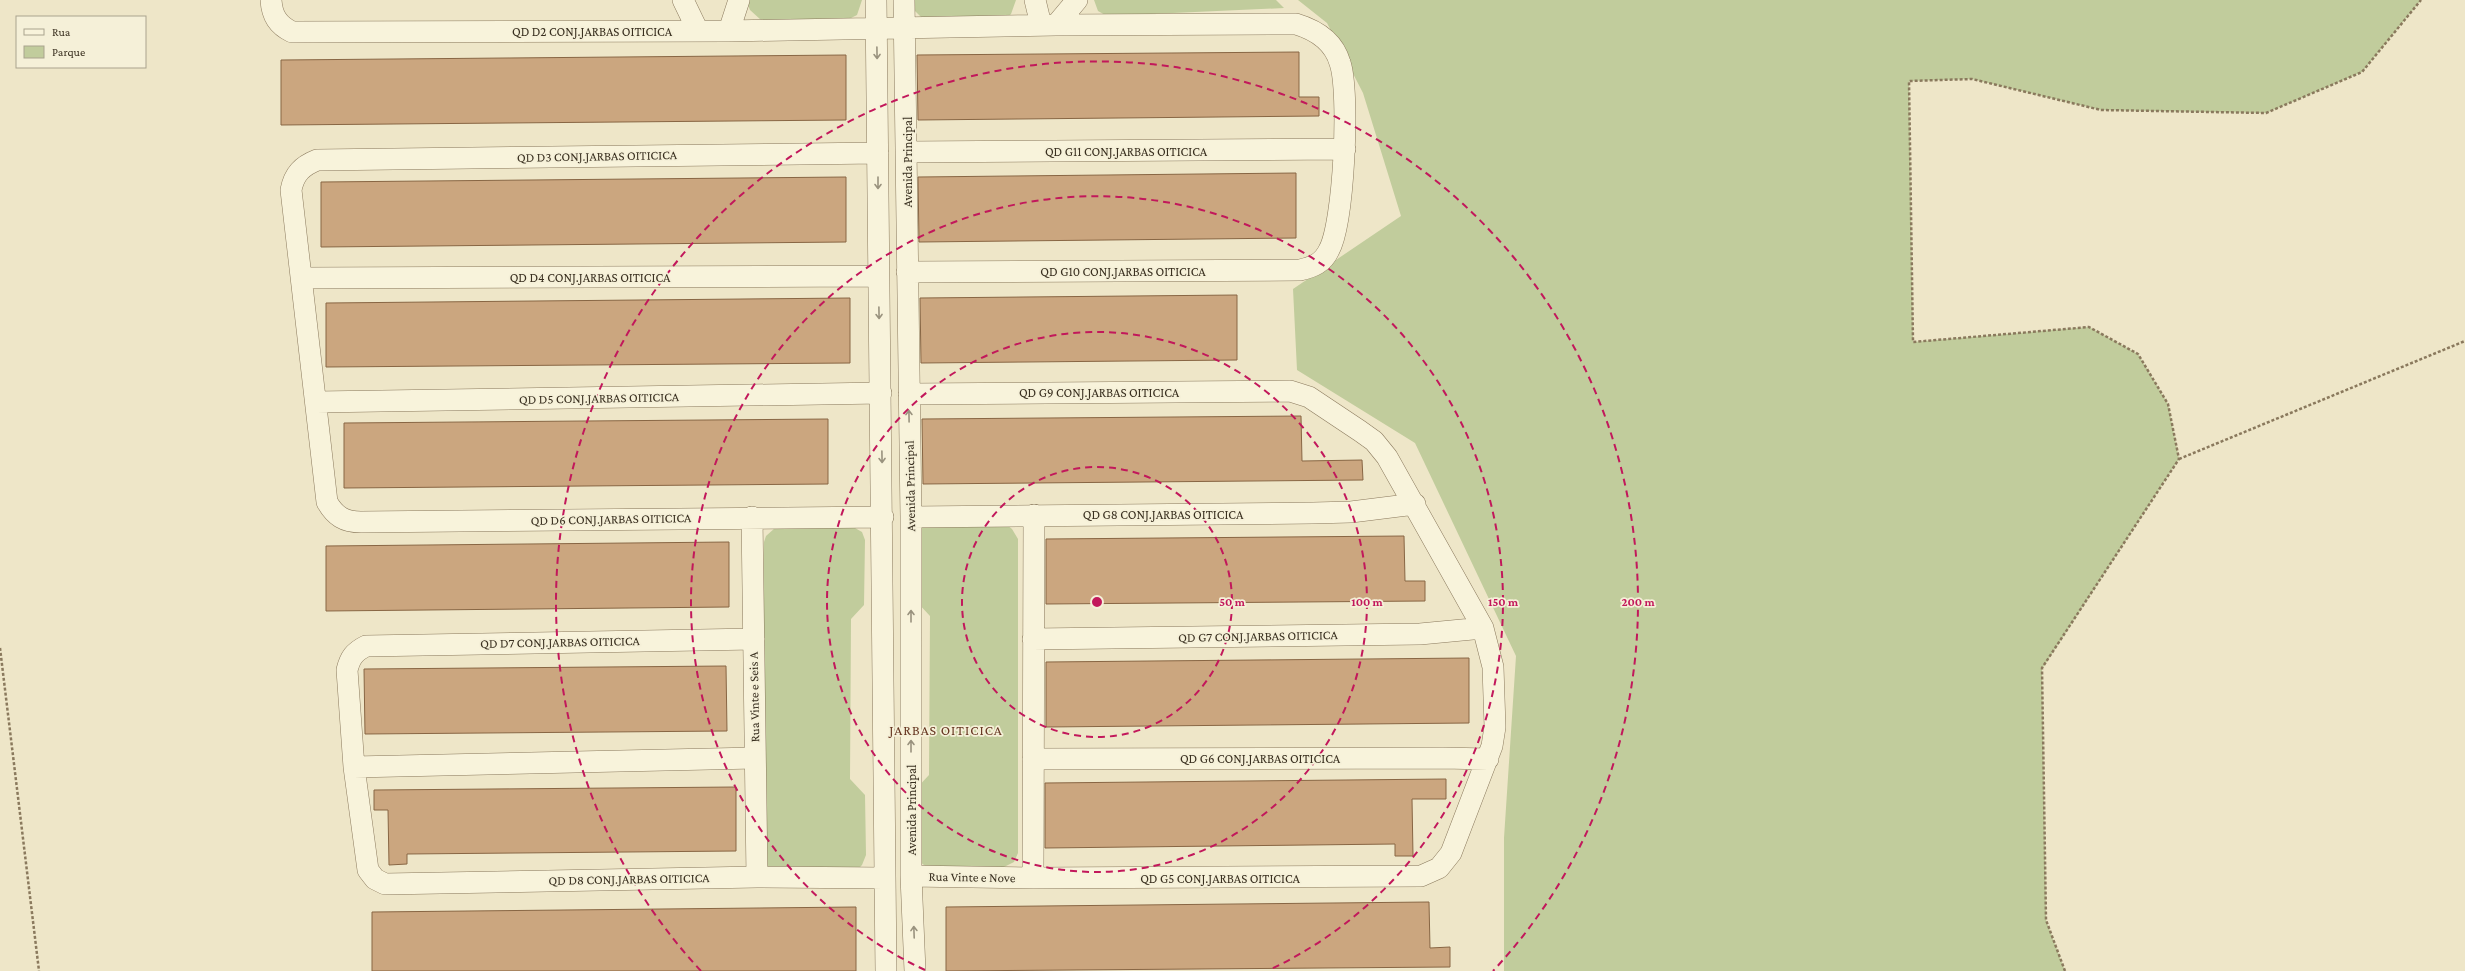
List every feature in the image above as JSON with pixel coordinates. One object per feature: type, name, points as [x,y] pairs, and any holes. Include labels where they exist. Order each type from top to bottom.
[{"type":"street","name":"QD D2 CONJ.JARBAS OITICICA","points":[[271,0],[272,11],[280,26],[292,32],[728,31],[906,27]]},
{"type":"street","points":[[683,0],[698,31]]},
{"type":"street","points":[[728,31],[740,0]]},
{"type":"street","name":"Avenida Principal","points":[[876,0],[878,276],[883,517],[884,878],[886,971]]},
{"type":"street","name":"Avenida Principal","points":[[904,0],[906,27],[907,272],[911,517],[911,876],[915,971]]},
{"type":"street","points":[[1035,0],[1048,25]]},
{"type":"street","points":[[1048,25],[1078,0]]},
{"type":"street","points":[[906,27],[1296,24],[1312,29],[1334,49],[1340,63],[1345,150]]},
{"type":"street","name":"QD G11 CONJ.JARBAS OITICICA","points":[[906,152],[1345,150]]},
{"type":"street","name":"QD G10 CONJ.JARBAS OITICICA","points":[[907,272],[1300,270],[1312,267],[1323,260],[1330,250],[1336,229],[1345,150]]},
{"type":"street","name":"QD D3 CONJ.JARBAS OITICICA","points":[[302,278],[291,190],[293,180],[299,171],[307,164],[317,160],[878,153]]},
{"type":"street","name":"QD D4 CONJ.JARBAS OITICICA","points":[[302,278],[878,276]]},
{"type":"street","points":[[302,278],[317,402]]},
{"type":"street","name":"QD G9 CONJ.JARBAS OITICICA","points":[[909,394],[1290,391],[1309,397],[1374,441],[1387,457],[1415,504],[1483,628]]},
{"type":"street","name":"QD D5 CONJ.JARBAS OITICICA","points":[[317,402],[881,393]]},
{"type":"street","name":"QD D6 CONJ.JARBAS OITICICA","points":[[317,402],[327,502],[333,512],[340,518],[350,522],[752,517],[883,517]]},
{"type":"street","name":"QD G8 CONJ.JARBAS OITICICA","points":[[911,517],[1351,512],[1415,504]]},
{"type":"street","points":[[1033,878],[1032,759],[1034,515]]},
{"type":"street","name":"Rua Vinte e Seis A","points":[[752,517],[757,877]]},
{"type":"street","name":"QD G7 CONJ.JARBAS OITICICA","points":[[1033,639],[1420,634],[1483,628]]},
{"type":"street","name":"QD G5 CONJ.JARBAS OITICICA","points":[[1033,878],[1406,878],[1421,876],[1439,868],[1451,853],[1488,760],[1495,727],[1493,667],[1483,628]]},
{"type":"street","name":"QD D7 CONJ.JARBAS OITICICA","points":[[354,766],[347,670],[349,661],[356,651],[366,646],[754,639]]},
{"type":"street","points":[[884,696],[911,696]]},
{"type":"street","points":[[354,766],[755,758]]},
{"type":"street","name":"QD G6 CONJ.JARBAS OITICICA","points":[[1032,759],[1443,758],[1488,760]]},
{"type":"street","name":"QD D8 CONJ.JARBAS OITICICA","points":[[354,766],[368,870],[375,879],[385,884],[757,877],[884,878]]},
{"type":"street","name":"Rua Vinte e Nove","points":[[911,876],[1033,878]]},
{"type":"path","points":[[2179,459],[2168,404],[2138,354],[2089,327],[1913,342],[1909,81],[1972,79],[2101,110],[2266,113],[2362,72],[2421,0]]},
{"type":"path","points":[[2065,971],[2046,920],[2042,668],[2179,459],[2465,341]]},
{"type":"path","points":[[0,648],[39,971]]},
{"type":"green space","points":[[746,0],[862,0],[857,15],[847,20],[761,20],[750,10]]},
{"type":"green space","points":[[912,0],[1016,0],[1011,14],[1005,20],[923,19],[915,11]]},
{"type":"green space","points":[[1094,0],[1276,0],[1284,8],[1107,16],[1098,11]]},
{"type":"green space","points":[[1298,0],[2421,0],[2362,72],[2266,113],[2101,110],[1972,79],[1909,81],[1913,342],[2089,327],[2138,354],[2168,404],[2179,459],[2042,669],[2046,920],[2065,971],[1504,971],[1504,838],[1516,656],[1415,443],[1297,370],[1293,289],[1401,216],[1363,93],[1327,23]]},
{"type":"green space","points":[[1007,525],[1012,529],[1018,539],[1018,853],[1014,862],[1004,867],[928,868],[920,862],[914,791],[929,775],[930,616],[917,602],[917,532],[923,526]]},
{"type":"green space","points":[[775,528],[855,528],[862,532],[865,540],[864,605],[851,619],[850,779],[865,795],[866,855],[862,865],[859,868],[769,868],[760,855],[764,542],[766,536]]},
{"type":"building","points":[[1299,52],[1299,97],[1319,97],[1319,116],[918,120],[917,55]]},
{"type":"building","points":[[846,55],[846,120],[281,125],[281,60]]},
{"type":"building","points":[[1296,173],[1296,238],[919,242],[918,177]]},
{"type":"building","points":[[846,177],[846,242],[321,247],[321,182]]},
{"type":"building","points":[[1237,295],[1237,360],[921,363],[920,298]]},
{"type":"building","points":[[850,298],[850,363],[326,367],[326,303]]},
{"type":"building","points":[[1301,416],[1302,461],[1362,460],[1363,480],[923,484],[922,419]]},
{"type":"building","points":[[828,419],[828,484],[344,488],[344,423]]},
{"type":"building","points":[[1404,536],[1405,581],[1425,581],[1425,601],[1046,604],[1046,539]]},
{"type":"building","points":[[729,542],[729,607],[326,611],[326,546]]},
{"type":"building","points":[[1469,658],[1469,723],[1046,727],[1046,662]]},
{"type":"building","points":[[726,666],[727,731],[365,734],[364,669]]},
{"type":"building","points":[[1446,779],[1446,799],[1412,799],[1413,856],[1395,856],[1395,844],[1045,848],[1045,783]]},
{"type":"building","points":[[736,787],[736,851],[407,854],[407,864],[389,865],[388,810],[374,810],[374,790]]},
{"type":"building","points":[[1429,902],[1430,948],[1450,947],[1450,967],[946,971],[946,907]]},
{"type":"building","points":[[856,907],[856,971],[372,971],[372,912]]},
{"type":"district","name":"JARBAS OITICICA","points":[[946,730]]}]
